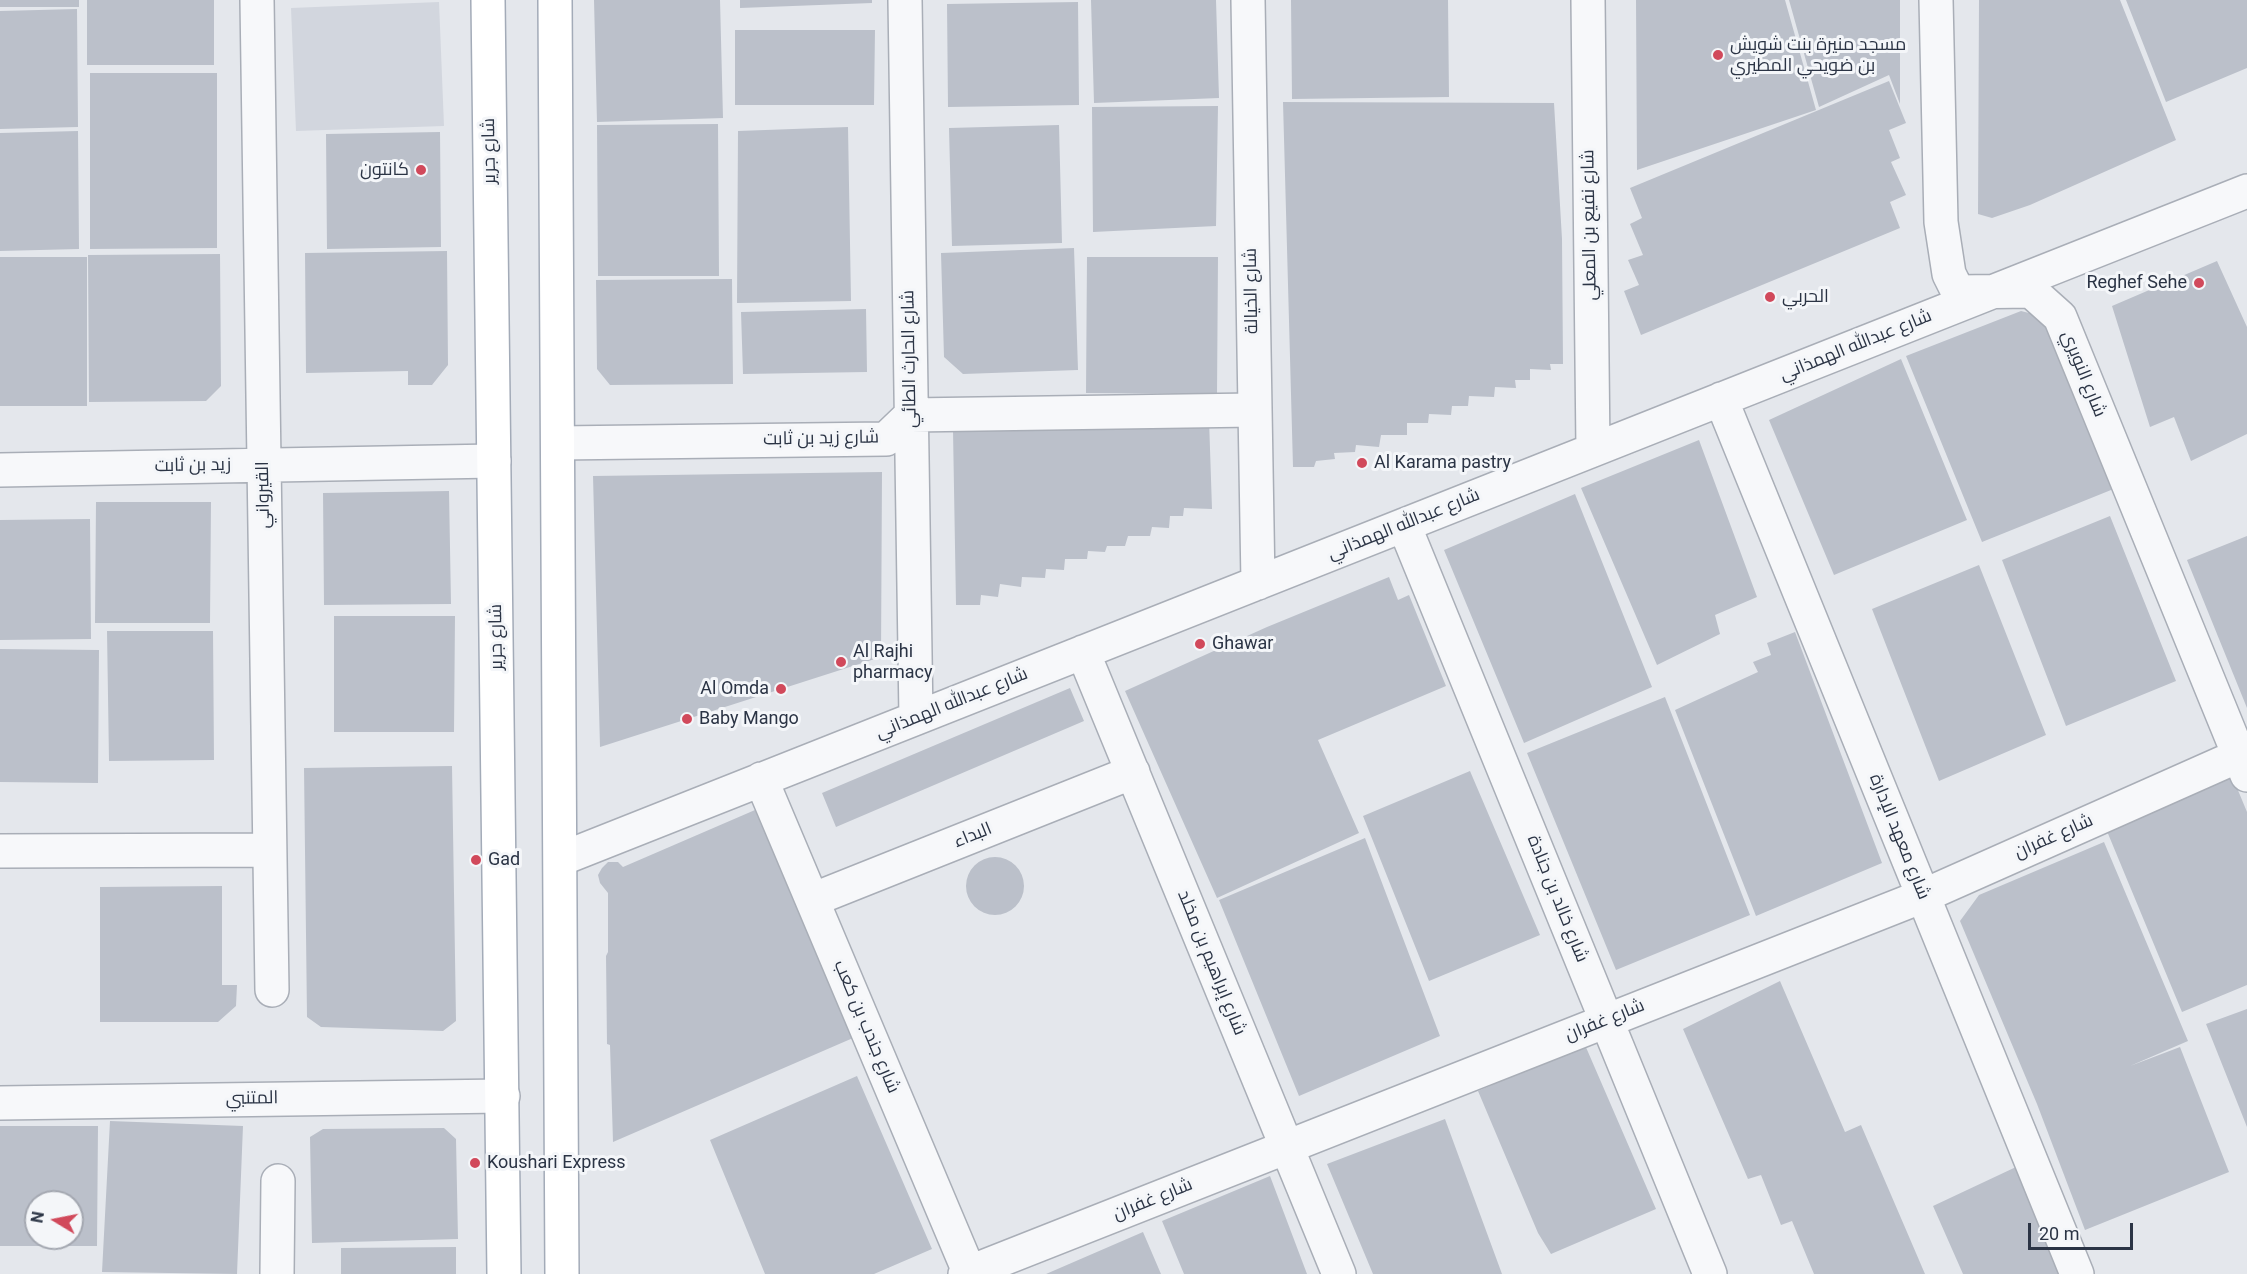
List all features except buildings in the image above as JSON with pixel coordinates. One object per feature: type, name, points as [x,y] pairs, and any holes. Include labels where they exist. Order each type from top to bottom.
[{"type":"main road","name":"شارع جرير","points":[[489,0],[504,1274]]},
{"type":"main road","points":[[555,0],[562,1274]]},
{"type":"street","name":"القيرواني","points":[[257,0],[272,990]]},
{"type":"street","name":"شارع الحارث الطائي","points":[[905,0],[916,718]]},
{"type":"street","name":"شارع الخيالة","points":[[1248,0],[1258,583]]},
{"type":"street","name":"شارع نفيع بن المعلي","points":[[1588,0],[1593,450]]},
{"type":"street","name":"شارع النويري","points":[[1936,0],[1941,222],[1949,274],[1958,292],[2031,291],[2060,317],[2244,761]]},
{"type":"street","name":"شارع عبدالله الهمذاني","points":[[561,859],[2247,191]]},
{"type":"street","name":"شارع معهد الإدارة","points":[[1721,399],[2077,1274]]},
{"type":"street","points":[[911,415],[1254,410]]},
{"type":"street","name":"شارع زيد بن ثابت","points":[[558,443],[885,439],[911,415]]},
{"type":"street","name":"زيد بن ثابت","points":[[0,470],[494,461]]},
{"type":"street","name":"شارع خالد بن جنادة","points":[[1404,525],[1710,1274]]},
{"type":"street","name":"شارع إبراهيم بن مخلد","points":[[1083,652],[1339,1274]]},
{"type":"street","name":"شارع غفران","points":[[968,1273],[1923,896],[2244,761]]},
{"type":"street","name":"البداء","points":[[812,900],[1133,772]]},
{"type":"street","name":"شارع جندب بن كعب","points":[[761,779],[968,1273]]},
{"type":"street","points":[[0,851],[269,850]]},
{"type":"street","name":"المتنبي","points":[[0,1103],[503,1096]]},
{"type":"street","points":[[277,1274],[278,1181]]},
{"type":"shaded area","points":[[439,2],[444,126],[296,131],[291,8]]},
{"type":"place","name":"مسجد منيرة بنت شويش بن ضويحي المطيري","points":[[1718,55]]},
{"type":"place","name":"كانتون","points":[[421,170]]},
{"type":"place","name":"Reghef Sehe","points":[[2199,283]]},
{"type":"place","name":"الحربي","points":[[1770,297]]},
{"type":"place","name":"Al Karama pastry","points":[[1362,463]]},
{"type":"place","name":"Ghawar","points":[[1200,644]]},
{"type":"place","name":"Al Rajhi pharmacy","points":[[841,662]]},
{"type":"place","name":"Al Omda","points":[[781,689]]},
{"type":"place","name":"Baby Mango","points":[[687,719]]},
{"type":"place","name":"Gad","points":[[476,860]]},
{"type":"place","name":"Koushari Express","points":[[475,1163]]}]
